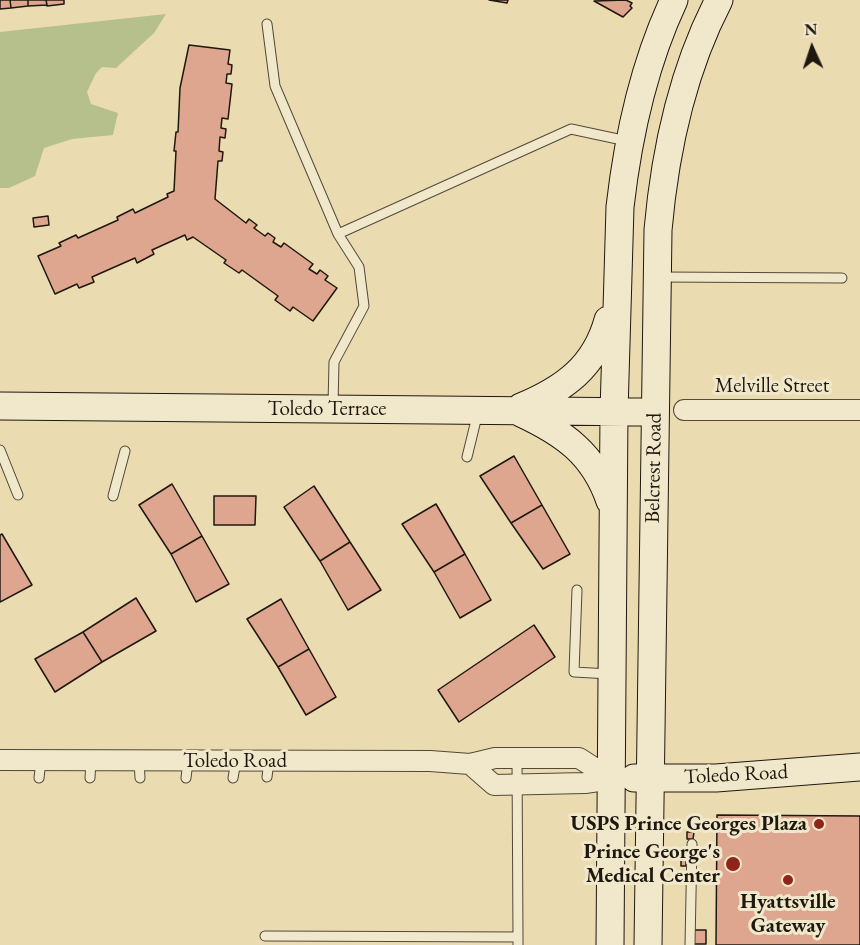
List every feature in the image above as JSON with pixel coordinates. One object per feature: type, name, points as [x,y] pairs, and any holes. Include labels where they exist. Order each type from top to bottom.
[{"type":"main road","name":"Belcrest Road","points":[[610,945],[615,292],[620,207],[631,142],[650,63],[674,0]]},
{"type":"main road","name":"Belcrest Road","points":[[648,945],[650,778],[671,411],[657,277],[662,186],[678,110],[702,35],[719,0]]},
{"type":"main road","points":[[515,410],[551,395],[584,370],[597,351],[615,292]]},
{"type":"main road","name":"Toledo Terrace","points":[[0,406],[191,406],[332,411],[671,411]]},
{"type":"main road","points":[[515,410],[566,436],[579,448],[605,485],[613,510]]},
{"type":"main road","name":"Toledo Road","points":[[612,779],[716,778],[860,767]]},
{"type":"street","name":"Melville Street","points":[[671,411],[860,410]]},
{"type":"street","name":"Toledo Road","points":[[470,771],[495,758],[579,759],[612,779]]},
{"type":"street","name":"Toledo Road","points":[[0,760],[40,769],[90,770],[268,769],[332,765],[429,766],[470,771],[494,785],[585,783],[612,779]]},
{"type":"lane","points":[[267,24],[275,86],[338,234],[359,267],[364,306],[334,362],[332,411]]},
{"type":"lane","points":[[338,234],[571,129],[631,142]]},
{"type":"lane","points":[[657,277],[842,278]]},
{"type":"lane","points":[[467,457],[479,410]]},
{"type":"lane","points":[[0,450],[18,495]]},
{"type":"lane","points":[[113,496],[125,451]]},
{"type":"lane","points":[[577,591],[574,672],[612,674]]},
{"type":"lane","points":[[265,936],[518,941],[518,759]]},
{"type":"lane","points":[[690,945],[692,844]]},
{"type":"green space","points":[[166,14],[154,33],[116,68],[102,67],[96,73],[87,92],[91,104],[118,113],[113,135],[72,139],[44,148],[35,176],[9,188],[0,188],[0,32]]},
{"type":"building","points":[[0,0],[10,0],[11,8],[0,9]]},
{"type":"building","points":[[10,0],[28,0],[28,6],[11,8]]},
{"type":"building","points":[[28,0],[46,0],[47,5],[28,6]]},
{"type":"building","points":[[46,0],[64,0],[64,4],[47,6]]},
{"type":"building","points":[[489,0],[508,0],[507,3]]},
{"type":"building","points":[[626,0],[632,3],[630,6],[632,8],[623,17],[594,1]]},
{"type":"building","points":[[189,45],[230,50],[228,64],[232,65],[231,74],[227,74],[226,83],[232,84],[228,119],[222,118],[221,128],[226,129],[225,138],[220,137],[219,151],[223,152],[222,161],[218,161],[215,199],[246,223],[249,219],[257,225],[254,228],[265,236],[268,233],[275,238],[273,242],[281,247],[284,243],[313,264],[309,269],[317,274],[320,270],[328,276],[325,280],[337,288],[313,321],[293,307],[290,311],[275,300],[278,296],[242,270],[239,273],[224,263],[226,260],[193,237],[187,240],[185,235],[152,250],[154,254],[137,263],[135,258],[92,277],[94,282],[79,288],[77,284],[55,294],[38,256],[61,246],[59,243],[76,235],[78,238],[118,220],[117,217],[133,209],[135,213],[168,197],[167,194],[174,191],[176,151],[174,151],[176,132],[178,132],[180,88]]},
{"type":"building","points":[[48,216],[49,225],[34,227],[33,218]]},
{"type":"building","points":[[514,456],[542,505],[511,523],[480,476]]},
{"type":"building","points":[[172,484],[202,536],[171,554],[139,505]]},
{"type":"building","points":[[314,486],[350,542],[320,561],[284,507]]},
{"type":"building","points":[[214,496],[256,496],[255,525],[214,525]]},
{"type":"building","points":[[436,504],[465,554],[434,572],[402,524]]},
{"type":"building","points":[[542,505],[570,554],[543,569],[511,523]]},
{"type":"building","points":[[2,534],[32,585],[0,602],[0,535]]},
{"type":"building","points":[[202,536],[229,584],[196,602],[171,554]]},
{"type":"building","points":[[350,542],[381,590],[348,610],[320,561]]},
{"type":"building","points":[[465,554],[491,600],[460,618],[434,572]]},
{"type":"building","points":[[136,598],[156,631],[102,662],[83,632]]},
{"type":"building","points":[[281,599],[309,649],[278,667],[247,619]]},
{"type":"building","points":[[534,625],[555,657],[459,722],[438,690]]},
{"type":"building","points":[[83,632],[102,662],[55,692],[35,659]]},
{"type":"building","points":[[309,649],[336,697],[306,715],[278,667]]},
{"type":"building","name":"Hyattsville Gateway","points":[[717,815],[860,816],[860,945],[716,945]]},
{"type":"building","points":[[687,832],[694,832],[693,839],[687,839]]},
{"type":"building","points":[[681,858],[686,858],[686,866],[681,866]]},
{"type":"building","points":[[692,930],[706,930],[706,944],[693,944]]},
{"type":"place","name":"USPS Prince Georges Plaza","points":[[819,824]]},
{"type":"place","name":"Prince George's Medical Center","points":[[733,864]]},
{"type":"place","name":"Hyattsville Gateway","points":[[788,880]]}]
